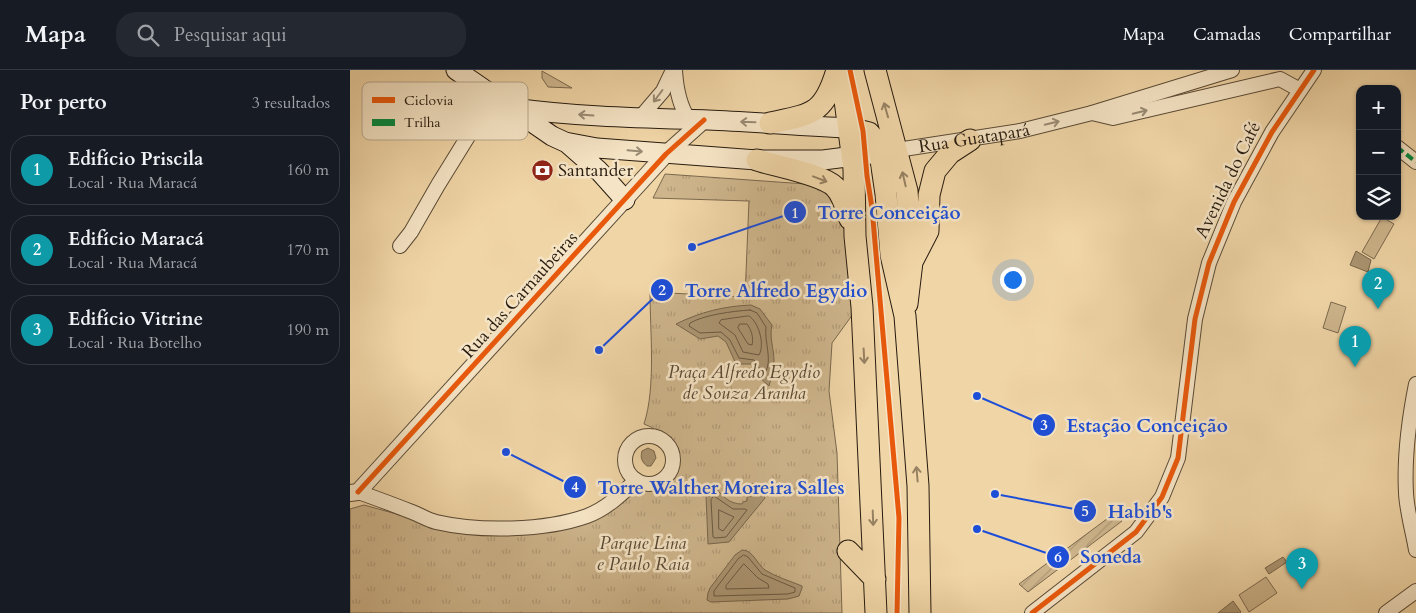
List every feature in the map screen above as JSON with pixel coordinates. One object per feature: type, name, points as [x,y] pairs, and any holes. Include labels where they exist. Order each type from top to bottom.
[{"type":"main road","points":[[456,70],[473,82]]},
{"type":"main road","points":[[770,123],[805,116],[817,110],[827,98],[839,70]]},
{"type":"main road","points":[[839,70],[853,156],[855,236],[862,307],[876,613]]},
{"type":"main road","points":[[875,70],[888,151],[886,194],[891,255],[905,316],[918,486],[920,613]]},
{"type":"main road","points":[[528,109],[639,119],[770,123],[849,128],[869,133],[888,151],[907,191],[912,262],[905,316]]},
{"type":"main road","points":[[528,120],[565,142],[599,171],[625,200]]},
{"type":"main road","points":[[912,262],[928,231],[929,195],[935,171],[950,153],[970,140]]},
{"type":"main road","name":"Rua Guatapará","points":[[565,142],[597,148],[756,160],[823,160],[888,151]]},
{"type":"main road","points":[[756,160],[823,179],[834,186],[842,196],[855,236]]},
{"type":"main road","points":[[848,551],[875,579]]},
{"type":"street","points":[[639,119],[663,91],[674,70]]},
{"type":"street","points":[[674,70],[677,92],[683,112],[696,120]]},
{"type":"street","name":"Rua Guatapará","points":[[888,151],[1020,131],[1092,113],[1232,70]]},
{"type":"street","name":"Avenida do Café","points":[[1032,613],[1136,532],[1162,497],[1178,458],[1195,319],[1209,263],[1234,202],[1272,132],[1314,70]]},
{"type":"street","name":"Rua Guatapará","points":[[1092,113],[1113,118],[1280,79],[1300,90]]},
{"type":"street","name":"Rua das Carnaubeiras","points":[[354,492],[625,200],[696,120]]},
{"type":"street","points":[[400,246],[411,232],[466,140]]},
{"type":"street","points":[[1401,150],[1416,162]]},
{"type":"street","points":[[1416,384],[1410,415],[1406,464],[1406,494],[1416,550]]},
{"type":"street","points":[[354,492],[436,522],[478,528],[508,529],[544,525],[588,516],[606,506],[636,480]]},
{"type":"street","points":[[1386,613],[1416,591]]},
{"type":"green space","points":[[542,71],[572,88],[548,87],[542,78]]},
{"type":"green space","name":"Praça Alfredo Egydio de Souza Aranha","points":[[665,174],[820,185],[832,190],[853,254],[853,314],[832,343],[829,391],[837,453],[842,613],[350,613],[350,509],[364,505],[436,525],[568,524],[636,484],[653,487],[661,484],[673,471],[675,455],[671,444],[651,427],[644,424],[648,409],[651,377],[650,292],[745,297],[749,201],[653,198]]},
{"type":"green space","points":[[1380,220],[1387,220],[1394,224],[1374,259],[1362,252]]},
{"type":"green space","points":[[1331,302],[1346,307],[1338,333],[1323,328]]},
{"type":"green space","points":[[1115,513],[1122,521],[1028,592],[1019,584]]},
{"type":"green space","points":[[1266,577],[1277,593],[1249,612],[1239,595]]},
{"type":"water","points":[[1356,251],[1371,260],[1368,272],[1350,265]]},
{"type":"water","points":[[751,305],[760,309],[772,325],[774,364],[769,386],[760,378],[751,364],[736,364],[726,342],[718,336],[700,339],[676,324],[713,310]]},
{"type":"water","points":[[648,448],[654,451],[656,458],[651,466],[647,466],[641,458],[642,451]]},
{"type":"water","points":[[759,483],[765,498],[729,542],[708,544],[706,495],[709,495],[709,491],[716,488],[727,499],[734,503],[742,504],[747,501],[747,497],[751,496],[750,484]]},
{"type":"water","points":[[742,550],[749,552],[765,570],[802,586],[799,596],[788,599],[711,602],[707,600],[710,588],[735,555]]},
{"type":"water","points":[[1283,557],[1287,562],[1269,574],[1265,568]]},
{"type":"water","points":[[1233,601],[1240,613],[1218,613]]},
{"type":"marked path","points":[[1401,150],[1416,162]]},
{"type":"cycle path","points":[[850,70],[863,131],[872,208],[899,518],[897,613]]},
{"type":"cycle path","points":[[1032,613],[1136,532],[1162,497],[1178,458],[1195,319],[1209,263],[1234,202],[1272,132],[1314,70]]},
{"type":"cycle path","points":[[358,492],[666,154],[704,120]]},
{"type":"place","name":"Santander","points":[[542,170]]},
{"type":"place","name":"Torre Conceição","points":[[692,247]]},
{"type":"place","name":"Edifício Maracá","points":[[1378,309]]},
{"type":"place","name":"Torre Alfredo Egydio","points":[[599,350]]},
{"type":"place","name":"Edifício Priscila","points":[[1355,367]]},
{"type":"place","name":"Estação Conceição","points":[[977,396]]},
{"type":"place","name":"Torre Walther Moreira Salles","points":[[506,452]]},
{"type":"place","name":"Habib's","points":[[995,494]]},
{"type":"place","name":"Soneda","points":[[977,529]]},
{"type":"place","name":"Edifício Vitrine","points":[[1302,589]]},
{"type":"park label","name":"Parque Lina e Paulo Raia","points":[[643,553]]}]
